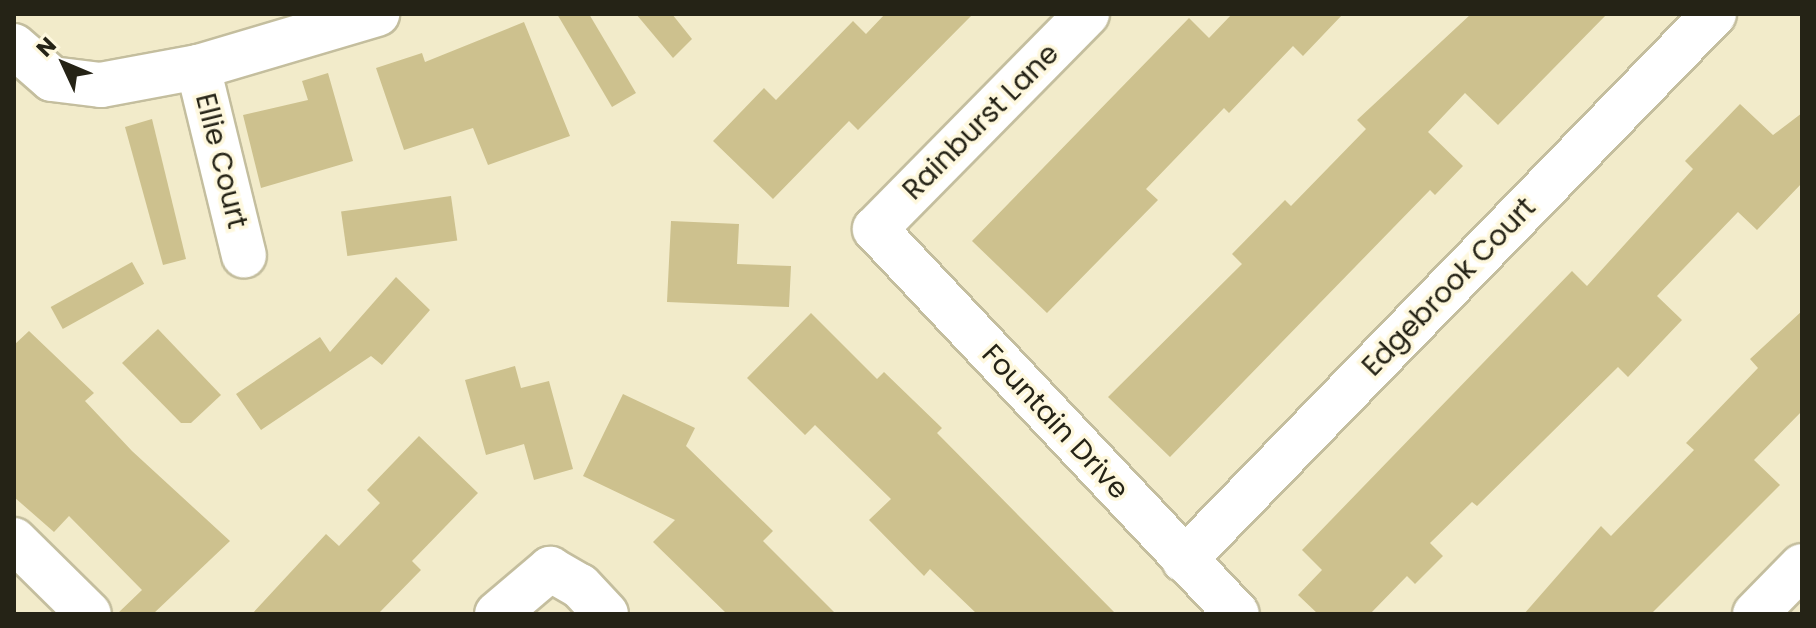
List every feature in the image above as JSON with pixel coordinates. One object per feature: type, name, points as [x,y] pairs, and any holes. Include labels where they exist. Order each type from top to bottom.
[{"type":"street","points":[[14,46],[52,79],[101,85],[198,67],[377,14]]},
{"type":"street","name":"Rainburst Lane","points":[[875,229],[1087,14]]},
{"type":"street","name":"Edgebrook Court","points":[[1184,560],[1714,14]]},
{"type":"street","name":"Ellie Court","points":[[198,67],[244,255]]},
{"type":"street","name":"Fountain Drive","points":[[875,229],[1237,614]]},
{"type":"street","points":[[15,543],[89,614]]},
{"type":"street","points":[[1755,614],[1802,566]]},
{"type":"street","points":[[497,614],[550,569],[580,586],[606,614]]},
{"type":"building","points":[[557,14],[589,14],[636,93],[612,107]]},
{"type":"building","points":[[636,14],[672,14],[692,39],[673,58]]},
{"type":"building","points":[[885,14],[973,14],[858,130],[849,121],[773,199],[713,141],[764,88],[776,100],[853,21],[866,34]]},
{"type":"building","points":[[1232,14],[1343,14],[1303,56],[1293,46],[1229,113],[1224,108],[1146,189],[1158,200],[1047,313],[972,241],[1189,18],[1209,38]]},
{"type":"building","points":[[1471,14],[1607,14],[1498,125],[1465,93],[1428,132],[1463,166],[1435,195],[1430,190],[1170,457],[1108,397],[1242,264],[1232,254],[1285,200],[1291,206],[1366,129],[1357,120]]},
{"type":"building","points":[[524,22],[570,136],[488,165],[473,128],[404,150],[376,68],[422,53],[425,62]]},
{"type":"building","points":[[328,73],[353,161],[261,188],[243,115],[308,100],[302,81]]},
{"type":"building","points":[[1740,104],[1773,135],[1802,113],[1802,183],[1757,230],[1738,212],[1657,296],[1682,320],[1628,377],[1618,367],[1477,506],[1472,502],[1430,543],[1443,556],[1415,584],[1407,576],[1370,614],[1318,614],[1298,595],[1322,570],[1302,550],[1572,271],[1587,286],[1693,169],[1685,161]]},
{"type":"building","points":[[152,119],[186,259],[163,265],[125,127]]},
{"type":"building","points":[[451,196],[457,241],[347,256],[341,211]]},
{"type":"building","points":[[671,221],[739,224],[737,264],[791,266],[789,307],[667,302]]},
{"type":"building","points":[[132,262],[144,284],[63,329],[51,307]]},
{"type":"building","points":[[396,277],[430,310],[382,365],[371,356],[261,430],[236,394],[320,337],[330,352]]},
{"type":"building","points":[[1802,311],[1802,411],[1754,460],[1780,485],[1651,614],[1524,614],[1601,526],[1611,536],[1694,450],[1686,443],[1758,368],[1750,359]]},
{"type":"building","points":[[811,313],[877,379],[884,372],[942,428],[937,433],[1116,614],[977,614],[930,569],[924,576],[869,520],[891,499],[815,425],[805,435],[747,378]]},
{"type":"building","points":[[158,329],[221,395],[191,423],[181,423],[122,363]]},
{"type":"building","points":[[29,331],[94,393],[85,401],[132,451],[230,541],[153,614],[117,614],[142,590],[69,516],[54,532],[14,497],[14,345]]},
{"type":"building","points":[[515,366],[521,388],[549,381],[573,469],[534,480],[524,444],[486,455],[465,380]]},
{"type":"building","points":[[623,394],[695,428],[686,446],[773,531],[763,541],[836,614],[727,614],[653,542],[675,520],[583,476]]},
{"type":"building","points":[[419,436],[478,493],[412,561],[421,570],[378,614],[252,614],[326,534],[339,546],[380,503],[367,490]]}]
